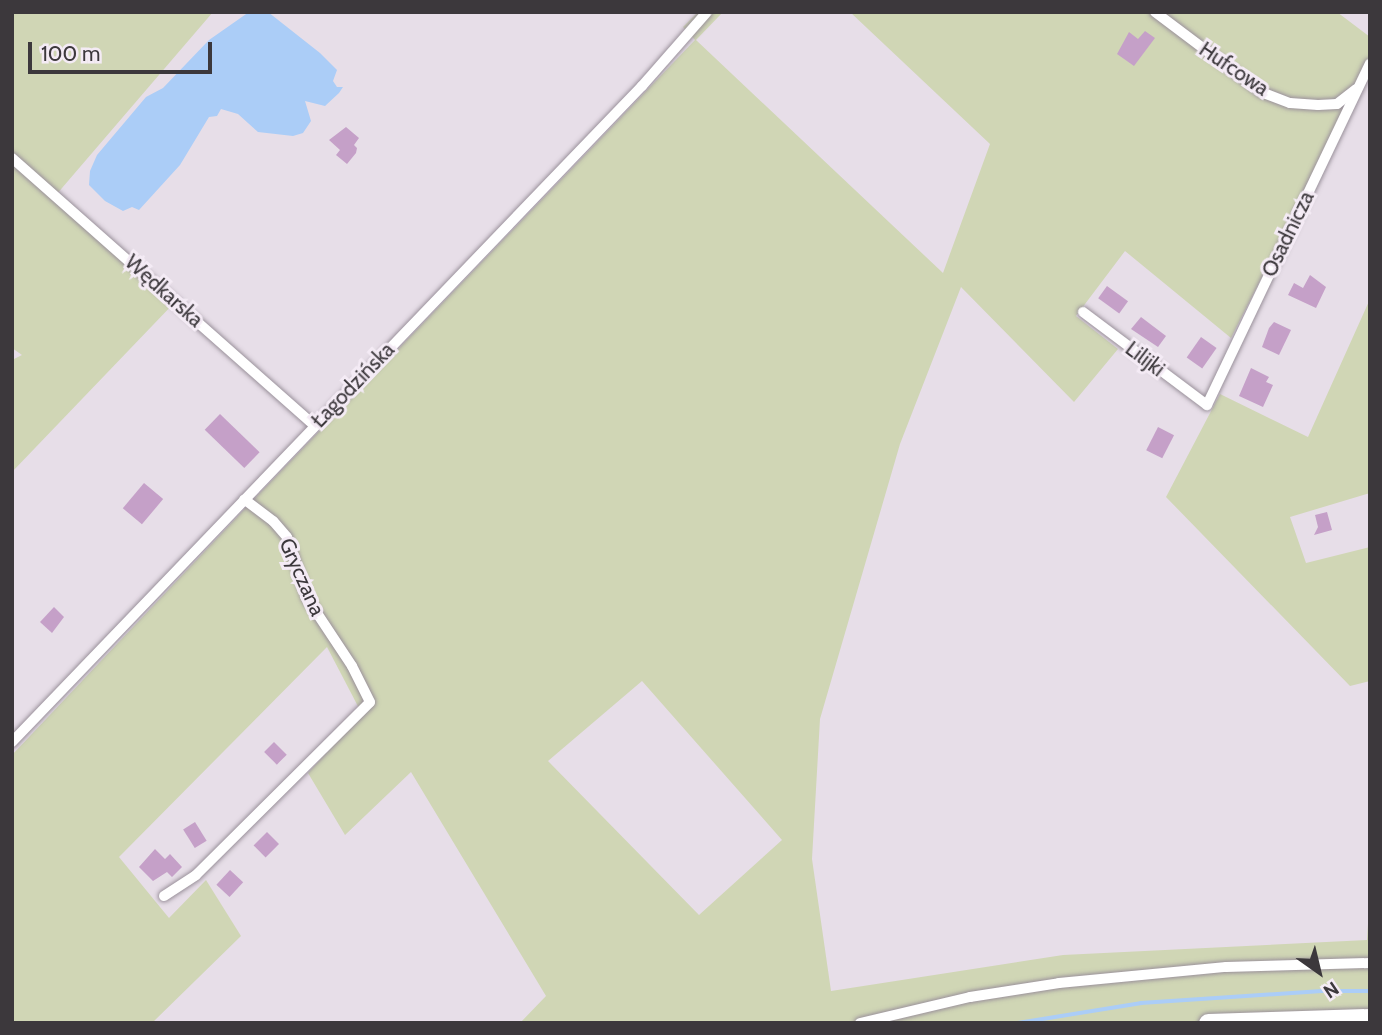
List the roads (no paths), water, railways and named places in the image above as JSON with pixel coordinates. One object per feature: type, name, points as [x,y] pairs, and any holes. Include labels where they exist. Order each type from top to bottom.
[{"type":"highway","points":[[1209,1023],[1370,1018]]},
{"type":"street","name":"Łagodzińska","points":[[12,742],[642,86],[707,12]]},
{"type":"street","name":"Hufcowa","points":[[1155,12],[1261,92],[1290,103],[1337,104],[1358,88]]},
{"type":"street","name":"Osadnicza","points":[[1206,405],[1370,64]]},
{"type":"street","name":"Wędkarska","points":[[12,158],[314,425]]},
{"type":"street","name":"Lilijki","points":[[1083,312],[1206,405]]},
{"type":"street","name":"Gryczana","points":[[164,895],[196,875],[370,702],[352,666],[307,598],[287,537],[244,499]]},
{"type":"street","points":[[860,1023],[970,998],[1059,982],[1226,967],[1370,963]]},
{"type":"water","points":[[249,12],[268,12],[320,53],[337,70],[333,81],[337,87],[343,87],[339,93],[325,106],[305,101],[311,121],[303,133],[293,136],[258,132],[238,114],[221,109],[217,116],[209,117],[180,165],[139,210],[132,207],[123,211],[105,201],[89,185],[90,171],[97,155],[146,97],[163,88],[209,40]]},
{"type":"waterway","points":[[1018,1023],[1141,1003],[1322,991],[1370,991]]}]
